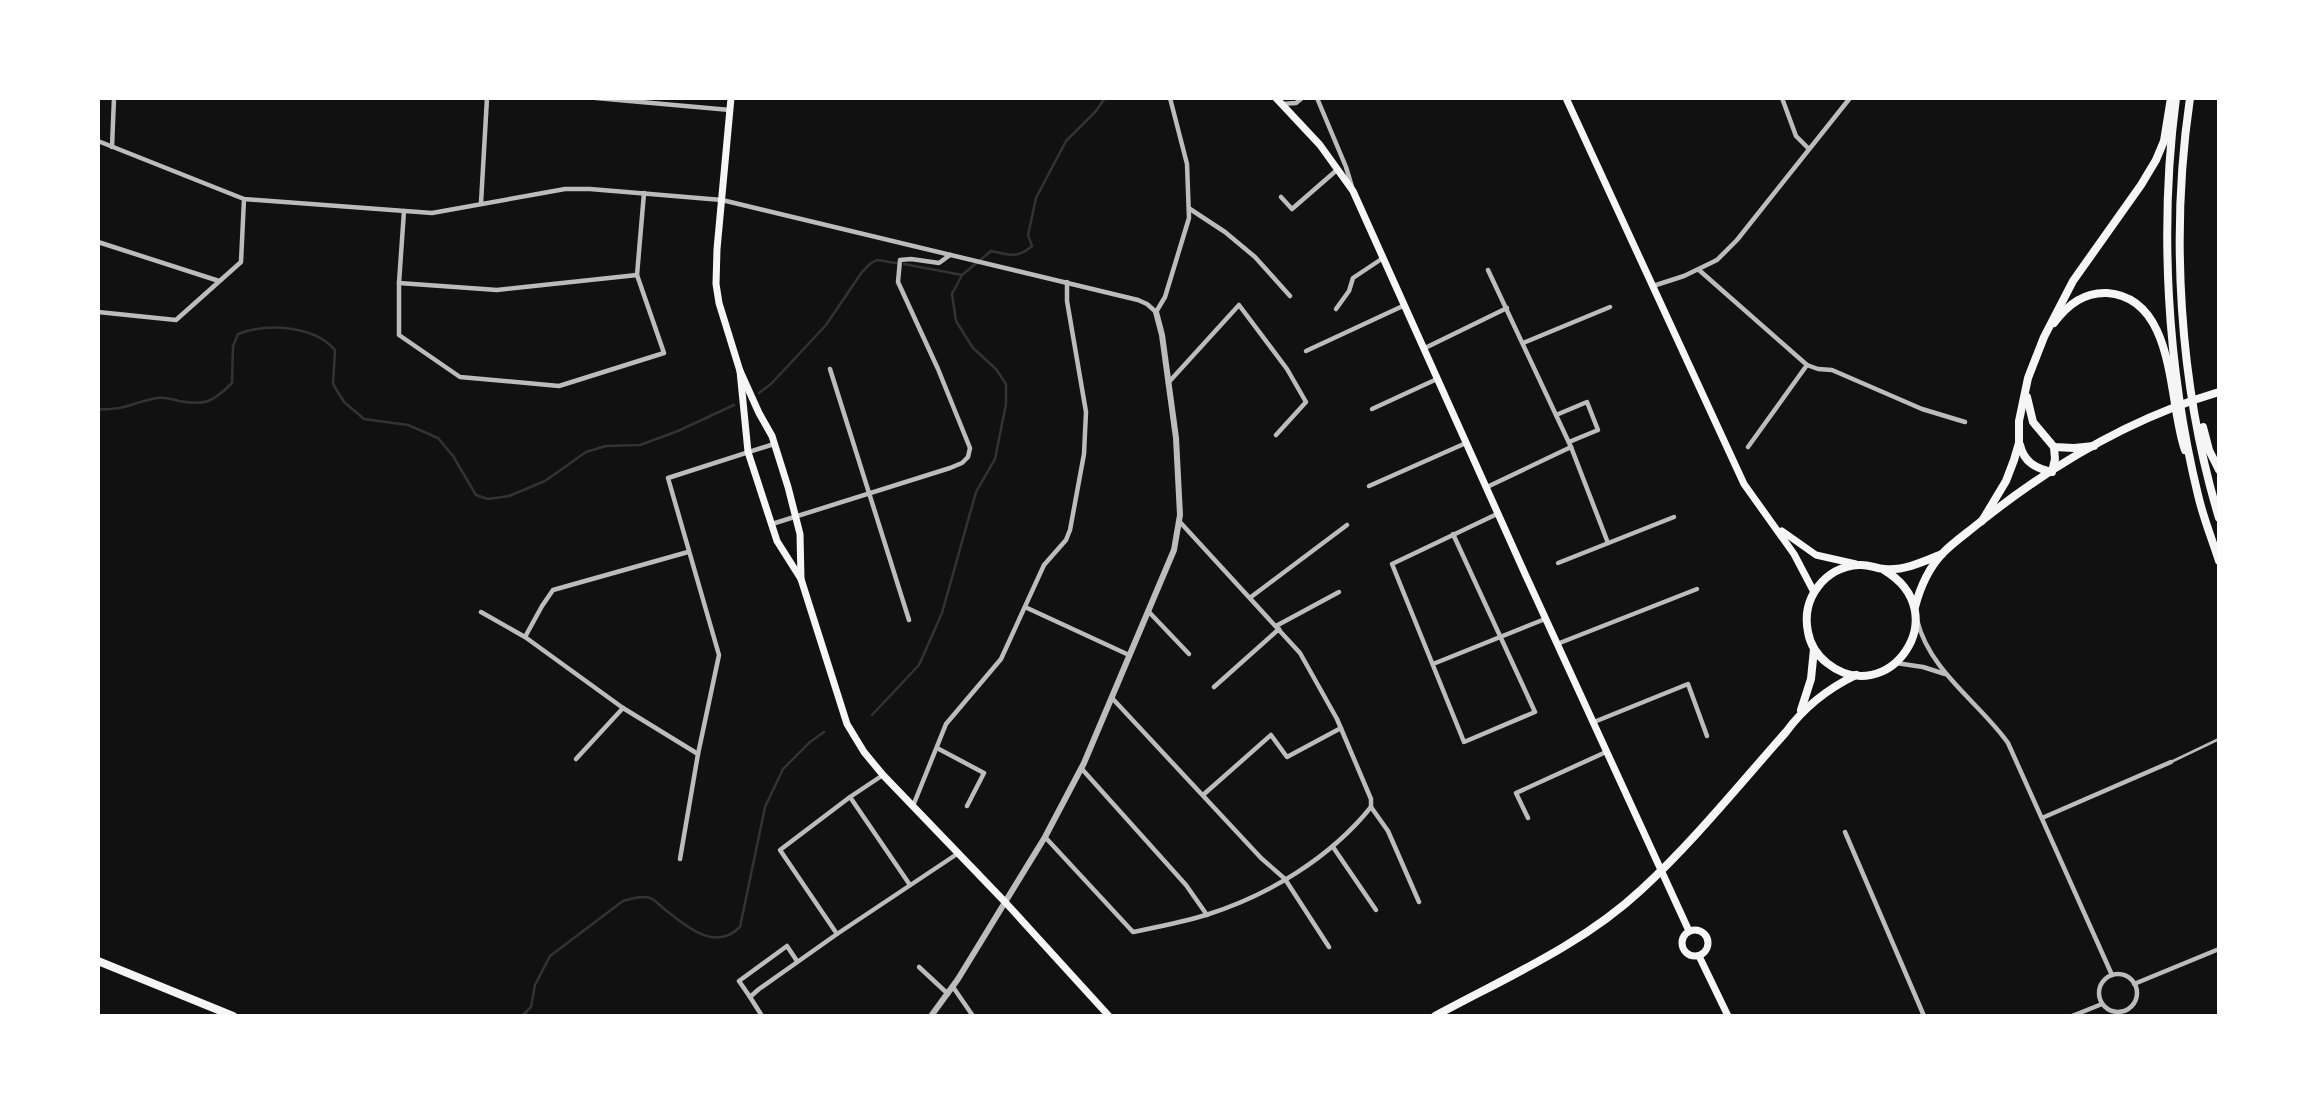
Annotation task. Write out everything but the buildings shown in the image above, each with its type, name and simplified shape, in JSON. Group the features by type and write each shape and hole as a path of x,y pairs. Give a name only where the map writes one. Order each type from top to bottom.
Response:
{"main road":[{"path":"731,98 716,284 719,303 740,371 775,444 797,517 801,579"},
{"path":"1566,98 1744,484 1797,558 1814,592"},
{"path":"2052,472 2028,462 2019,443 2019,421 2034,360 2073,281 2156,160 2165,135 2171,98"},
{"path":"2176,98 2169,197 2168,275 2172,333 2191,463 2219,561"},
{"path":"2190,98 2182,198 2181,302 2187,362 2204,463 2219,518"},
{"path":"1278,101 1320,145 1353,191 1545,620 1689,931"},
{"path":"2044,337 2066,309 2084,297 2109,293 2135,303 2150,318 2161,340 2169,368 2180,437 2191,463"},
{"path":"2181,302 2189,335 2205,437 2219,470"},
{"path":"740,371 748,452 771,524 783,552 801,579 847,724 864,752 883,775 1109,1016"},
{"path":"2026,390 2033,422 2054,447 2052,472"},
{"path":"1915,607 1922,585 1942,554 1982,521 2094,446 2154,414 2219,392"},
{"path":"1982,521 2006,481 2019,443"},
{"path":"2054,447 2094,446"},
{"path":"1774,526 1812,553 1884,570 1917,564 1942,554"},
{"path":"1860,565 1842,568 1826,578 1814,592 1806,620 1814,649 1832,667 1856,675 1884,670 1896,663 1911,644 1917,619 1915,607 1904,585 1884,570"},
{"path":"1800,714 1811,679 1814,649"},
{"path":"1436,1016 1563,947 1640,891 1689,841 1800,714 1827,690 1856,675"},
{"path":"1698,930 1707,937 1707,949 1699,956 1689,955 1682,947 1683,937 1689,931 1698,930"},
{"path":"1699,956 1728,1016"},
{"path":"98,961 233,1016"}],"street":[{"path":"112,147 114,98"},
{"path":"481,203 487,98"},
{"path":"596,98 730,110"},
{"path":"1156,312 1165,297 1190,208 1187,164 1170,98"},
{"path":"1278,101 1296,103 1303,98"},
{"path":"1317,98 1346,167 1353,191"},
{"path":"1782,98 1796,136 1809,149"},
{"path":"1652,286 1699,270 1717,260 1737,240 1850,98"},
{"path":"98,141 244,199 439,212 565,189 722,200 1138,300 1156,312 1176,438 1179,521 1174,550 1081,768 1006,904 932,1016"},
{"path":"1281,197 1292,209 1338,169"},
{"path":"404,211 399,335 460,377 559,386 664,353 637,275 644,193"},
{"path":"98,312 176,320 241,262 244,199"},
{"path":"1190,208 1255,257 1290,296"},
{"path":"98,242 220,281"},
{"path":"771,524 950,468 968,457 970,448 898,282 900,260 939,263 951,254"},
{"path":"1336,309 1349,291 1353,278 1383,258"},
{"path":"1488,270 1570,445 1608,543"},
{"path":"1699,270 1807,365 1832,370 1922,409 1965,422"},
{"path":"399,283 497,290 637,275"},
{"path":"913,807 946,724 1001,659 1044,565 1066,540 1084,454 1086,412 1067,300 1067,282"},
{"path":"1168,383 1239,304 1281,360 1306,402 1276,435"},
{"path":"1306,351 1405,304"},
{"path":"1523,343 1610,307"},
{"path":"1425,348 1507,308"},
{"path":"1748,447 1807,365"},
{"path":"830,369 909,620"},
{"path":"1372,409 1438,379"},
{"path":"1487,487 1598,430 1587,402 1556,415"},
{"path":"1369,486 1467,443"},
{"path":"680,859 698,754 719,656 668,478 775,444"},
{"path":"1453,534 1535,712 1464,742 1392,564 1453,534 1499,513"},
{"path":"1558,563 1674,517"},
{"path":"1179,521 1300,653 1341,728 1371,799 1371,807 1388,831 1419,902"},
{"path":"1251,597 1347,524"},
{"path":"525,637 553,590 688,552"},
{"path":"1558,644 1697,589"},
{"path":"1214,687 1278,627 1339,592"},
{"path":"1025,607 1129,655"},
{"path":"1148,611 1189,654"},
{"path":"481,612 525,637 623,708 698,754"},
{"path":"1917,619 1926,645 1945,674 1993,722 2008,743 2112,975"},
{"path":"1433,664 1545,620"},
{"path":"1896,663 1945,674"},
{"path":"1593,723 1688,684 1707,736"},
{"path":"1111,697 1261,858 1285,879 1329,947"},
{"path":"576,759 623,708"},
{"path":"1203,795 1271,735 1287,757 1341,728"},
{"path":"937,748 984,773 967,806"},
{"path":"1528,818 1516,793 1606,752"},
{"path":"2042,818 2171,762"},
{"path":"1081,768 1186,885 1207,915"},
{"path":"837,934 780,850 883,775"},
{"path":"850,797 911,885"},
{"path":"1045,837 1133,932 1207,915 1265,890 1308,866 1332,847 1371,807"},
{"path":"1845,832 1924,1016"},
{"path":"1332,847 1376,910"},
{"path":"750,997 797,961 957,854"},
{"path":"762,1016 739,981 787,946 797,961"},
{"path":"2134,984 2219,949"},
{"path":"919,967 948,994"},
{"path":"2112,975 2124,975 2134,984 2136,996 2126,1013 2110,1010 2102,1004 2098,992 2100,986 2112,975"},
{"path":"953,987 973,1016"},
{"path":"2072,1016 2102,1004"}],"lane":[{"path":"2171,762 2219,739"}],"waterway":[{"path":"872,715 919,665 942,613 976,492 995,459 1006,404 1006,384 996,369 973,348 956,321 952,294 962,275 991,251 1017,254 1032,246 1028,235 1036,198 1066,141 1105,98"},
{"path":"759,393 771,384 826,325 871,263 877,260 896,263"},
{"path":"904,264 962,275"},
{"path":"98,409 122,407 160,398 196,403 208,401 232,383 233,346 238,334 262,328 289,328 315,335 335,350 333,384 344,402 364,419 408,425 438,438 453,456 476,495 488,499 509,496 545,481 586,452 606,446 640,445 734,405"},
{"path":"522,1016 531,1007 535,985 550,956 623,901 650,898 690,928 710,937 730,934 740,927 765,807 783,769 824,732"}]}
